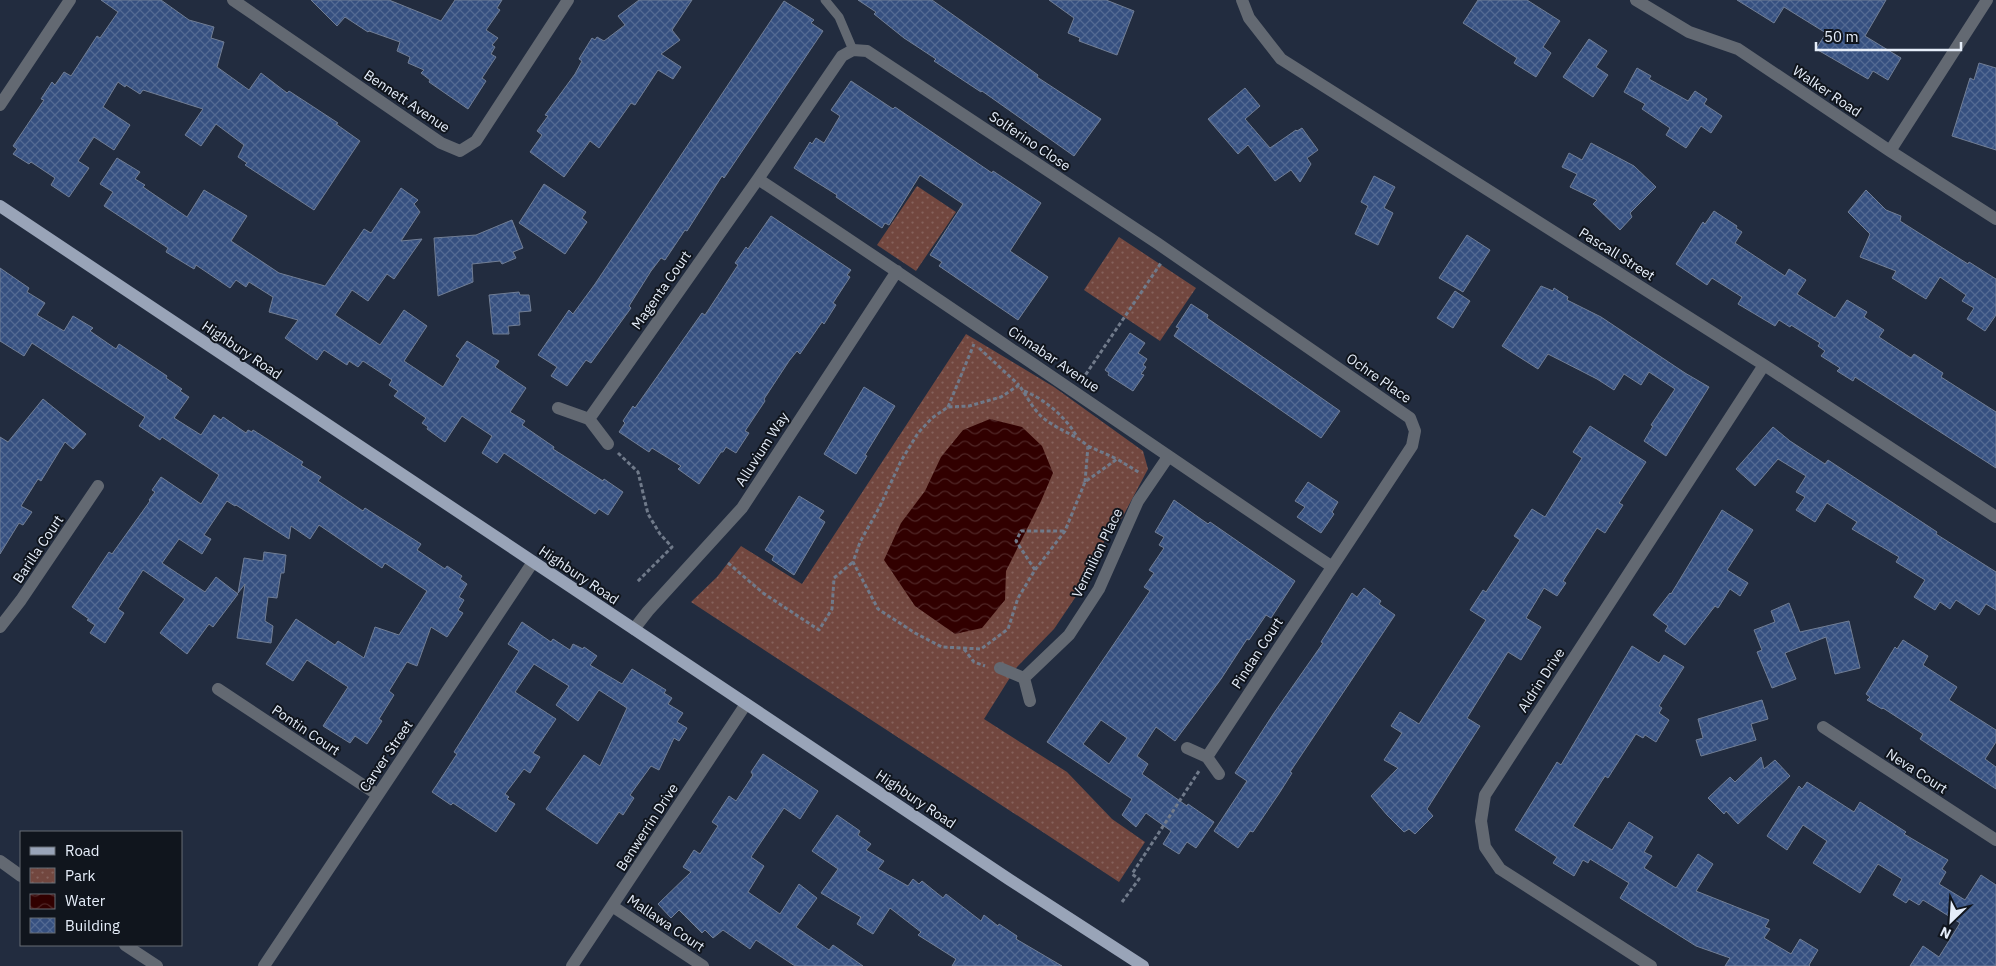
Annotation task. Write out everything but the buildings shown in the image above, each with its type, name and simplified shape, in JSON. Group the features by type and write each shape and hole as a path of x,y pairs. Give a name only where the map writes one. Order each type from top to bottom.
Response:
{"main road":[{"name":"Highbury Road","path":"0,206 1010,880 1143,966"}],"street":[{"path":"0,105 70,0"},
{"name":"Bennett Avenue","path":"234,0 441,143 460,151 476,141 568,0"},
{"name":"Pascall Street","path":"1242,0 1248,18 1281,59 1764,365 1996,517"},
{"name":"Walker Road","path":"1636,0 1689,32 1738,49 1890,151 1996,219"},
{"path":"1890,151 1987,0"},
{"path":"758,179 842,56 853,50"},
{"name":"Solferino Close","path":"853,50 867,51 1188,265"},
{"name":"Cinnabar Avenue","path":"758,179 897,271 1331,566"},
{"name":"Magenta Court","path":"589,419 758,179"},
{"name":"Ochre Place","path":"1188,265 1410,418 1415,431 1412,446 1331,566"},
{"name":"Alluvium Way","path":"634,629 648,611 742,508 897,271"},
{"name":"Aldrin Drive","path":"1651,966 1500,869 1485,847 1481,821 1485,795 1764,365"},
{"path":"558,408 589,419 608,444"},
{"name":"Vermilion Place","path":"1024,678 1069,635 1100,589 1138,501 1168,457"},
{"name":"Barilla Court","path":"0,627 21,600 98,486"},
{"name":"Carver Street","path":"264,966 533,562"},
{"name":"Pindan Court","path":"1207,757 1331,566"},
{"path":"1000,668 1024,678 1030,701"},
{"name":"Pontin Court","path":"218,689 378,795"},
{"name":"Benwerrin Drive","path":"572,966 746,704"},
{"name":"Neva Court","path":"1823,727 1996,840"},
{"path":"1187,748 1207,757 1219,774"},
{"path":"0,862 20,875"},
{"name":"Mallawa Court","path":"612,906 703,966"},
{"path":"127,946 157,966"}],"lane":[{"path":"825,0 840,17 853,50"}],"path":[{"path":"1074,391 1160,264"},
{"path":"948,407 974,344"},
{"path":"728,563 763,593 819,630 832,609 834,578 853,562 860,542 880,508 901,460 918,433 932,418 948,407 969,406 1001,397 1019,385 1041,416 1067,433 1076,436"},
{"path":"1024,391 1033,394 1052,408 1076,436 1088,446 1117,459 1152,481"},
{"path":"608,444 638,472 648,514 660,534 672,547 637,582"},
{"path":"853,562 878,609 921,637 942,647 982,649 1008,629 1018,598 1035,570 1065,531 1085,482 1088,446"},
{"path":"1085,482 1117,459"},
{"path":"1035,570 1016,541 1020,531 1065,531"},
{"path":"964,648 974,662 990,668 1000,668"},
{"path":"1122,902 1139,879 1132,874 1207,757"}],"green space":[{"path":"917,186 956,212 916,271 877,245"},
{"path":"1119,237 1196,288 1160,341 1084,290"},
{"path":"966,334 1054,387 1143,451 1148,469 1122,518 1112,524 1087,580 1054,629 1016,668 984,719 1067,772 1112,819 1145,842 1119,882 691,602 717,577 741,546 802,584"}],"water":[{"path":"990,419 1022,427 1042,446 1053,473 1006,571 1005,600 982,628 955,634 915,606 884,560 901,523 925,491 941,457 963,430"}]}
